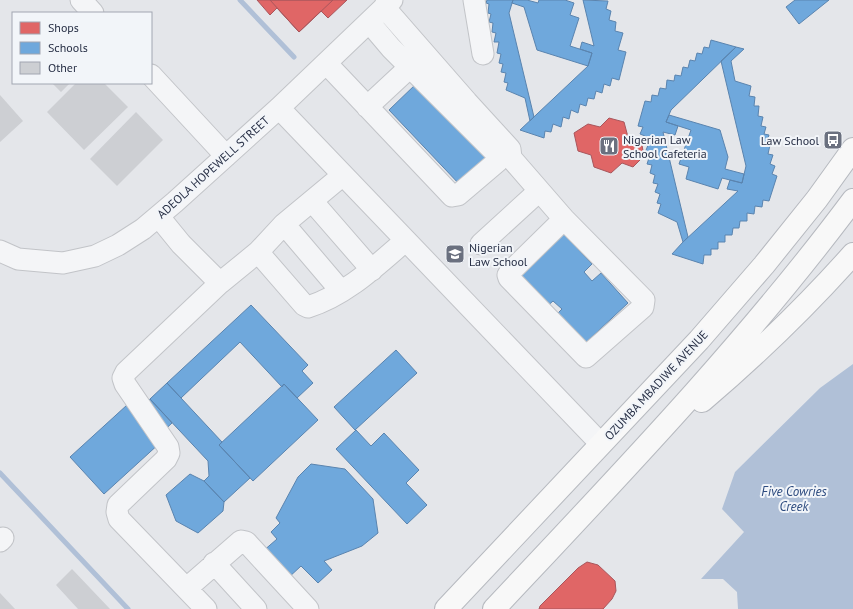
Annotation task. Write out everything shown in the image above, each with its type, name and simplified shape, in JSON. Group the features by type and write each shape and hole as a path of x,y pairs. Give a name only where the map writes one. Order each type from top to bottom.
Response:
{"highway":[{"name":"OZUMBA MBADIWE AVENUE","path":"446,609 699,340 764,265 818,199 853,149"},
{"path":"494,609 640,454 767,310 818,248 853,200"},
{"path":"640,454 746,363 819,292 853,254"}],"street":[{"path":"81,0 92,12"},
{"path":"474,0 483,54"},
{"path":"388,4 467,102 510,149 510,158 564,219 644,300 643,307 586,357 509,278 508,275 564,219"},
{"name":"ADEOLA HOPEWELL STREET","path":"0,252 18,259 63,263 95,256 118,245 159,216 279,108 388,4"},
{"path":"326,63 452,196 458,195 498,161 499,156 391,48 369,22"},
{"path":"368,107 410,66"},
{"path":"152,77 226,156"},
{"path":"279,108 601,444"},
{"path":"206,609 119,518 117,512 118,505 166,459 170,453 168,447 125,384 123,378 126,372 220,283 258,252 284,224 343,175"},
{"path":"480,244 540,191"},
{"path":"312,201 372,270"},
{"path":"159,216 182,244 220,283"},
{"path":"284,224 341,291"},
{"path":"258,252 304,305 308,307 341,291 372,270 405,241"},
{"path":"187,588 241,541 246,542 308,609"},
{"path":"214,563 256,609"}],"water":[{"name":"Five Cowries Creek","path":"853,364 853,609 738,609 737,592 723,579 701,579 744,532 722,509 735,472 820,388"}],"building: Shops":[{"path":"257,0 347,0 328,18 321,11 299,32 277,8 270,15"},
{"path":"270,0 333,0 299,32"},
{"name":"Nigerian Law School Cafeteria","path":"609,118 624,122 628,137 641,140 644,156 633,167 622,163 611,173 594,167 591,155 578,151 574,133 588,124 600,127"},
{"path":"587,562 598,565 615,581 616,591 612,599 603,609 539,609 540,606 578,568"}],"building: Schools":[{"path":"487,0 513,0 509,13 534,117 530,121 525,98 506,90 508,83 504,82 506,73 501,72 503,64 499,63 501,54 497,53 499,42 494,42 496,33 492,32 493,23 489,22 491,14 488,13 489,4 486,3"},
{"path":"513,0 527,0 538,3 539,0 565,0 574,3 570,15 579,18 570,46 592,53 588,66 537,50 524,7 512,3"},
{"path":"583,0 608,1 606,9 611,11 609,20 616,22 615,31 623,33 618,50 626,52 619,80 612,78 610,86 604,84 602,93 596,91 594,99 588,98 586,106 580,104 578,113 571,110 569,119 563,117 561,127 553,124 551,132 545,131 544,138 520,130 588,66 592,53 580,49 582,42 594,46"},
{"path":"795,0 829,0 799,24 786,7"},
{"path":"711,40 736,47 671,110 666,122 678,126 675,135 663,132 688,237 683,242 677,222 658,213 661,204 657,203 660,194 655,192 658,184 653,183 655,175 650,173 652,165 647,164 650,155 645,153 648,145 642,144 645,136 640,134 643,127 638,126 645,101 651,102 652,95 658,96 660,88 666,89 667,80 674,81 675,75 681,76 683,67 688,68 690,60 695,61 697,53 702,54 704,47 709,48"},
{"path":"736,47 744,49 731,61 735,81 751,86 749,96 755,97 754,106 759,106 758,116 763,117 761,126 766,127 764,134 769,135 766,144 770,145 768,154 773,155 770,164 775,166 772,174 777,176 769,201 763,200 762,207 755,206 754,214 747,213 747,221 740,221 739,228 733,228 732,235 725,235 725,242 718,242 718,249 711,249 711,255 704,255 703,264 672,254 738,191 727,189 730,180 742,183 746,166 721,61"},
{"path":"417,83 489,160 461,186 389,110"},
{"path":"669,115 720,130 728,157 725,169 744,174 742,183 722,178 718,189 686,179 689,167 679,164 691,130 666,122"},
{"path":"563,233 592,264 584,272 592,281 601,273 628,303 580,348 553,318 562,309 553,301 544,309 515,278"},
{"path":"251,305 308,365 302,371 313,383 297,398 284,384 282,387 240,342 181,398 167,383"},
{"path":"396,350 417,373 355,430 334,407"},
{"path":"167,383 222,442 219,445 250,478 224,502 204,481 209,476 208,461 150,399"},
{"path":"284,384 318,420 253,481 219,445"},
{"path":"150,399 172,423 157,437 135,413"},
{"path":"127,405 161,442 104,494 70,457"},
{"path":"356,430 371,446 384,433 419,470 406,483 427,505 407,524 336,449"},
{"path":"311,464 345,469 373,499 378,533 362,546 324,561 332,570 318,583 301,566 287,579 262,552 277,539 271,532 280,523 276,518 298,477"},
{"path":"190,474 204,481 224,502 223,511 198,533 176,521 166,495"}],"building: Other":[{"path":"53,84 69,84 61,92"},
{"path":"75,84 105,84 128,107 84,150 47,112"},
{"path":"0,95 23,121 0,142"},
{"path":"136,112 163,140 117,186 90,159"},
{"path":"72,569 110,609 78,609 56,585"},
{"path":"0,593 15,609 0,609"}],"waterway":[{"path":"240,0 294,57"},
{"path":"0,473 128,609"}],"place":[{"name":"Law School","path":"833,140"},
{"name":"Nigerian Law School Cafeteria","path":"609,146"},
{"name":"Nigerian Law School","path":"455,254"}]}
